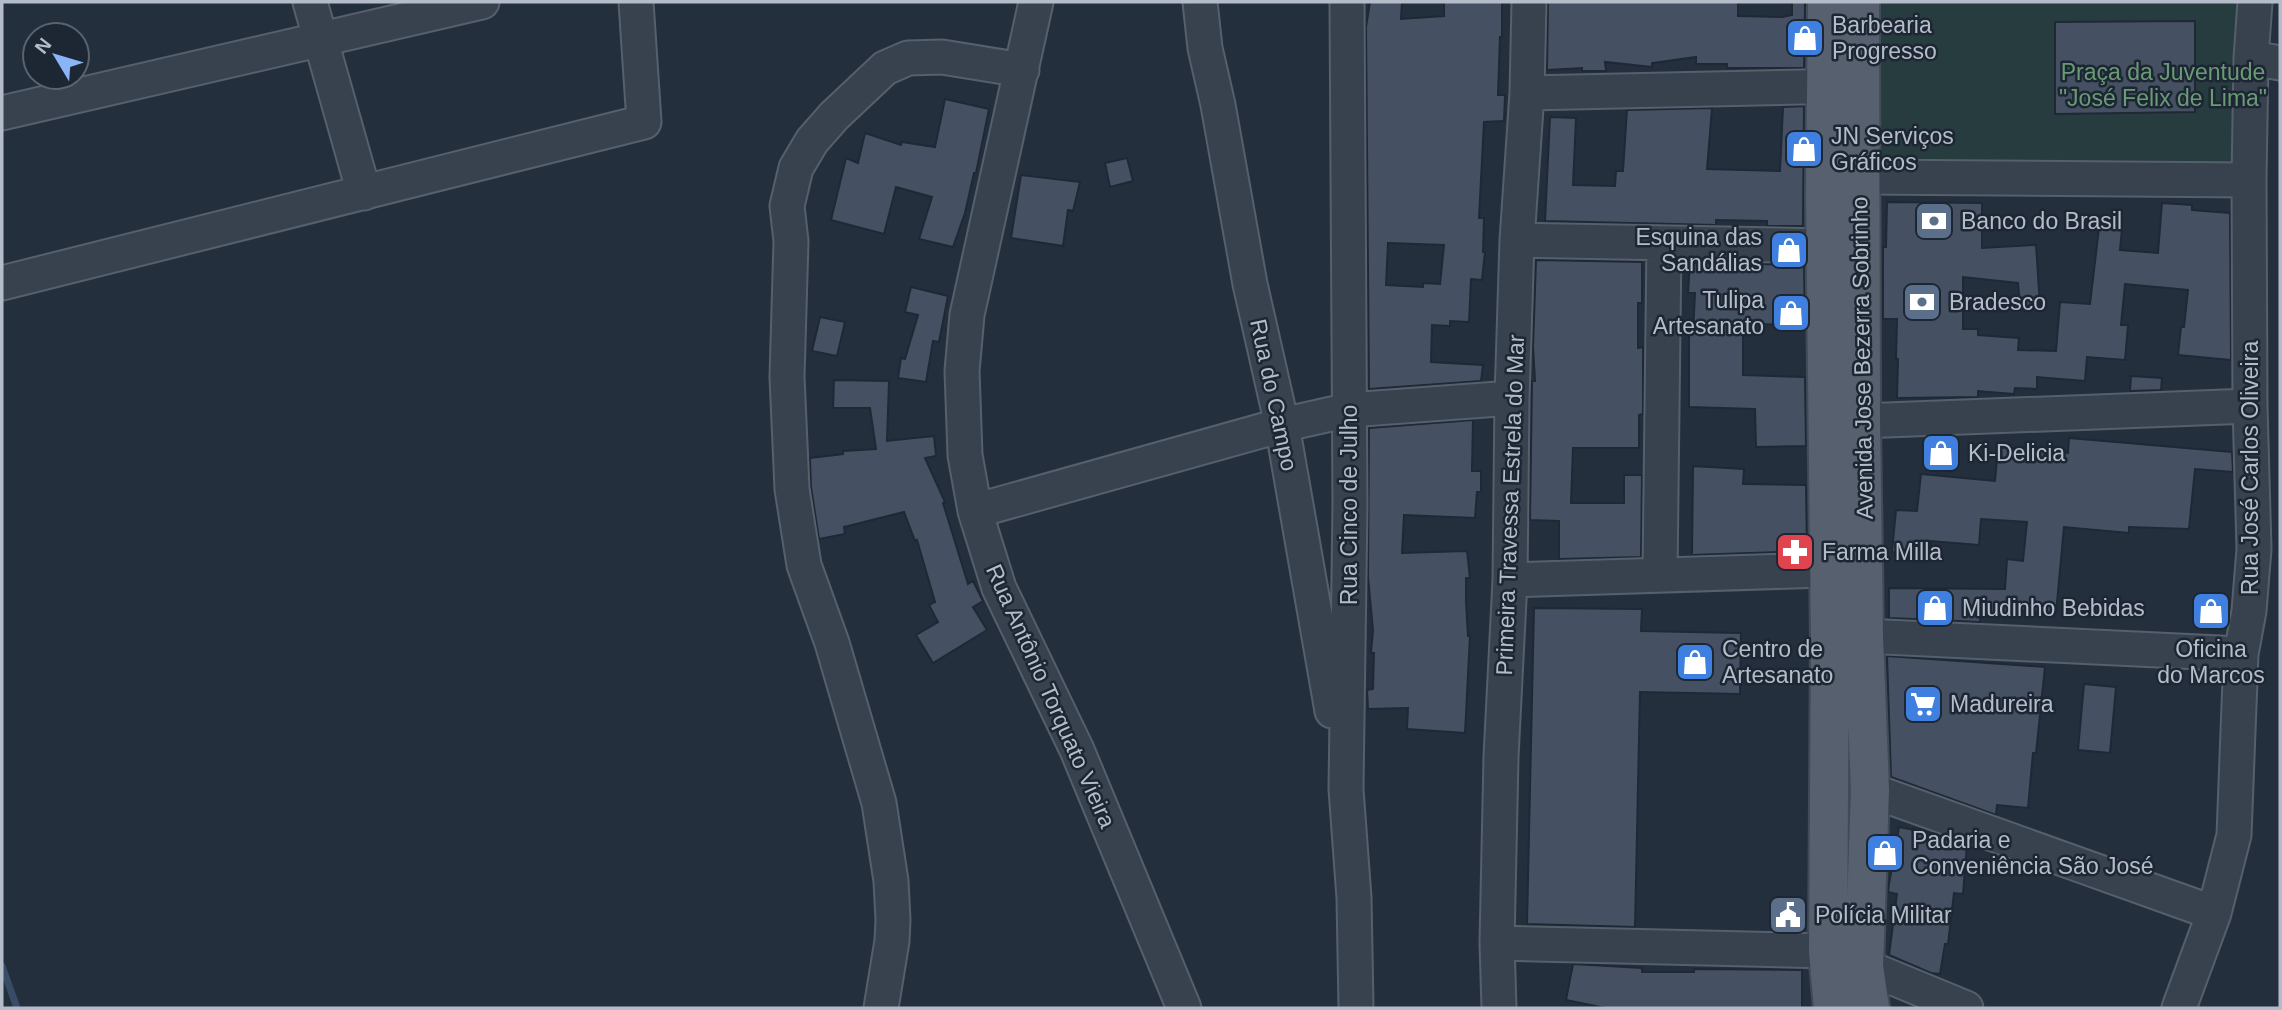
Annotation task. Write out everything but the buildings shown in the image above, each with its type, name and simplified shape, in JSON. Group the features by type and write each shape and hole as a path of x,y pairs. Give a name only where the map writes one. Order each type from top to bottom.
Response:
{"main road":[{"name":"Avenida Jose Bezerra Sobrinho","path":"1827,2 1861,177 1861,421 1847,570 1828,951 1833,1008"},
{"name":"Avenida Jose Bezerra Sobrinho","path":"1860,2 1843,87 1826,246 1847,570 1864,636 1870,790 1864,966 1870,1008"},
{"path":"1828,951 1864,966"}],"street":[{"path":"310,2 365,192"},
{"path":"2,113 482,2"},
{"path":"2,284 644,122 636,2"},
{"name":"Rua Antônio Torquato Vieira","path":"1037,2 967,315 962,371 965,455 975,511 999,587 1077,750 1184,1008"},
{"name":"Rua do Campo","path":"1200,2 1205,48 1250,284 1282,425 1346,789"},
{"name":"Rua Cinco de Julho","path":"1347,2 1350,505 1346,789 1354,898 1356,1008"},
{"name":"Primeira Travessa Estrela do Mar","path":"1499,1008 1497,943 1501,757 1510,580 1517,240 1527,93 1529,2"},
{"name":"Rua José Carlos Oliveira","path":"2179,1008 2214,913 2234,835 2241,654 2249,611 2254,549 2249,180 2266,61 2255,2"},
{"path":"881,1008 892,941 892,920 891,881 879,803 832,643 804,565 792,489 787,377 791,241 787,206 796,169 812,141 834,116 885,68 908,58 942,57 1022,70"},
{"path":"1527,93 1843,87"},
{"path":"1861,177 2249,180"},
{"path":"1517,240 1826,246"},
{"path":"1660,574 1664,244"},
{"path":"975,511 1282,425 1349,410 1512,398"},
{"path":"1861,421 2250,406"},
{"path":"1510,580 1847,570"},
{"path":"1864,636 2241,654"},
{"path":"1870,790 2214,913"},
{"path":"1497,943 1828,951"},
{"path":"1864,966 1966,1008"}],"green space":[{"name":"Praça da Juventude \"José Felix de Lima\"","path":"1872,2 2252,2 2244,171 1869,165"}],"waterway":[{"path":"2,966 17,1008"}],"place":[{"name":"Barbearia Progresso","path":"1805,38"},
{"name":"JN Serviços Gráficos","path":"1804,149"},
{"name":"Banco do Brasil","path":"1934,221"},
{"name":"Esquina das Sandálias","path":"1789,250"},
{"name":"Bradesco","path":"1922,302"},
{"name":"Tulipa Artesanato","path":"1791,313"},
{"name":"Ki-Delicia","path":"1941,453"},
{"name":"Farma Milla","path":"1795,552"},
{"name":"Miudinho Bebidas","path":"1935,608"},
{"name":"Oficina do Marcos","path":"2211,611"},
{"name":"Centro de Artesanato","path":"1695,662"},
{"name":"Madureira","path":"1923,704"},
{"name":"Padaria e Conveniência São José","path":"1885,853"},
{"name":"Polícia Militar","path":"1788,915"}]}
